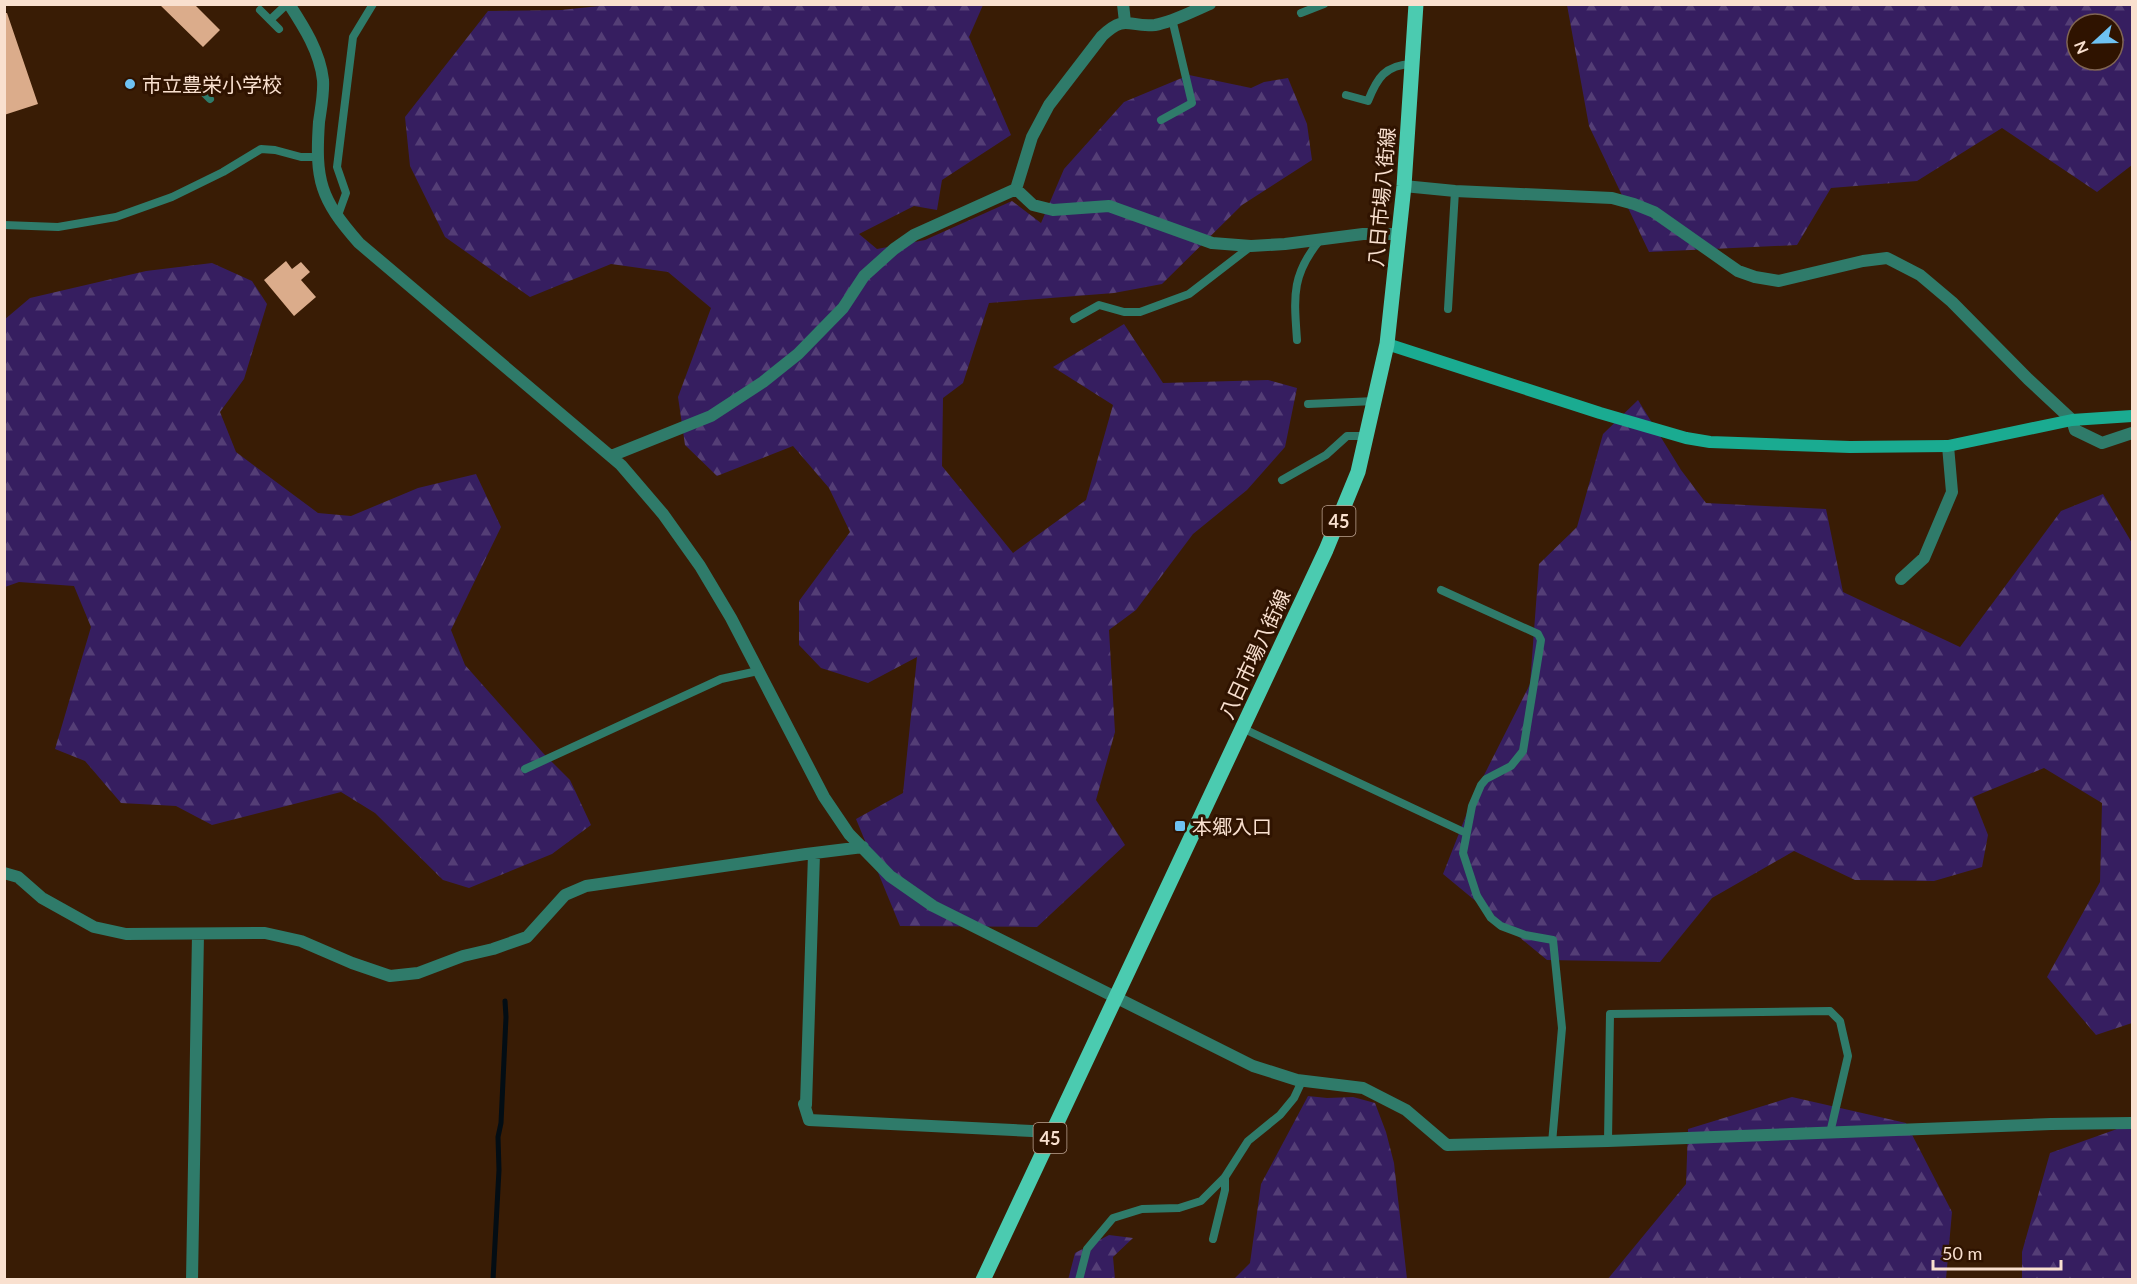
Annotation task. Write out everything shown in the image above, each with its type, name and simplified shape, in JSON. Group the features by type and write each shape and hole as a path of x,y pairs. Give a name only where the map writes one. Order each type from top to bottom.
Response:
{"main road":[{"name":"八日市場八街線","path":"983,1280 1345,508 1358,472 1387,344 1400,234 1416,4"}],"street":[{"path":"288,4 306,30 318,59 323,80 317,157 322,190 337,218 359,243 611,456 663,514 700,566 731,618 824,796 849,834 890,876 933,906 1253,1066 1302,1081 1363,1088 1407,1110 1447,1145 1608,1142 2051,1124 2133,1124"},
{"path":"1123,4 1125,21"},
{"path":"611,456 711,416 763,382 805,347 843,308 864,276 894,249 925,230 1016,189 1032,137 1049,105 1102,36 1112,27 1125,21 1156,25 1210,4"},
{"path":"1404,186 1455,191 1612,198 1654,212 1738,272 1779,281 1863,261 1887,258 1920,275 1952,302 2072,420 2075,430 2102,443 2133,433"},
{"path":"1016,189 1034,205 1053,210 1109,206 1212,243 1251,246 1363,234 1400,234"},
{"path":"1387,344 1600,413 1686,438 1710,442 1850,447 1948,446 2072,420 2133,416"},
{"path":"1901,579 1924,558 1952,492 1948,446"},
{"path":"4,873 18,877 42,898 94,927 126,934 265,933 301,941 352,963 390,975 418,973 463,956 493,949 527,937 565,895 585,886 863,848"},
{"path":"814,854 806,1105 804,1104 808,1120 1053,1132"},
{"path":"192,1280 198,934"}],"lane":[{"path":"270,20 288,4"},
{"path":"337,218 346,193 337,167 353,37 373,4"},
{"path":"1301,13 1324,4"},
{"path":"260,10 279,29"},
{"path":"1161,120 1192,103 1172,19"},
{"path":"1346,95 1368,101 1376,81 1389,69 1412,64"},
{"path":"191,80 210,99"},
{"path":"4,225 58,227 116,217 172,197 224,172 261,149 301,157 317,157"},
{"path":"1449,309 1455,191"},
{"path":"1297,340 1294,298 1299,274 1307,256 1321,239"},
{"path":"1074,319 1099,305 1124,312 1140,312 1189,294 1251,246"},
{"path":"1308,404 1375,401"},
{"path":"1282,480 1326,455 1347,436 1367,436"},
{"path":"1441,590 1538,634 1541,640 1523,751 1511,766 1486,779 1481,785 1472,806 1466,833 1464,859 1477,896 1491,918 1501,926 1525,935 1553,940 1562,1028 1552,1143"},
{"path":"525,769 721,680 758,671"},
{"path":"1242,728 1466,833"},
{"path":"1608,1142 1610,1014 1830,1011 1840,1021 1848,1056 1830,1133"},
{"path":"1079,1280 1087,1249 1113,1218 1142,1209 1179,1208 1201,1201 1225,1177 1248,1141 1287,1106 1302,1081"},
{"path":"1213,1239 1225,1190 1225,1177"}],"green space":[{"path":"619,4 983,5 969,37 1011,135 942,180 937,210 914,206 859,234 877,249 925,240 1012,201 1041,223 1064,169 1124,102 1189,75 1251,88 1264,82 1288,78 1307,124 1312,160 1242,205 1162,284 1114,293 989,303 963,383 943,398 942,466 1013,553 1086,500 1113,405 1053,367 1124,324 1163,383 1268,380 1297,388 1285,447 1247,490 1193,534 1136,610 1109,630 1115,732 1096,800 1125,845 1037,927 900,926 856,819 903,793 917,657 868,683 821,668 799,645 799,601 850,532 829,488 793,446 717,476 685,445 678,397 711,308 668,272 611,264 530,297 445,237 410,166 405,117 488,11 561,10"},
{"path":"1567,5 2132,5 2132,165 2097,192 2002,128 1917,181 1831,188 1797,245 1649,252 1589,126"},
{"path":"212,263 252,281 267,304 244,379 220,412 236,452 318,513 351,516 418,488 476,474 501,527 451,630 465,665 570,780 591,825 552,854 469,888 443,880 375,813 341,792 212,825 176,806 121,803 85,761 55,749 91,627 74,586 19,582 5,587 4,320 30,298 146,271"},
{"path":"1638,400 1681,470 1706,503 1826,509 1843,592 1960,647 2061,511 2103,494 2132,543 2132,1023 2096,1035 2047,977 2100,882 2102,803 2044,768 1973,797 1988,835 1982,867 1934,881 1855,880 1794,851 1712,898 1660,962 1547,960 1443,874 1474,795 1530,684 1539,564 1577,527 1603,434"},
{"path":"1308,1096 1353,1097 1375,1103 1394,1163 1407,1279 1234,1279 1250,1263 1261,1184"},
{"path":"1792,1097 1906,1123 1952,1212 1946,1279 1607,1280 1686,1184 1688,1129"},
{"path":"2131,1124 2132,1279 2022,1280 2022,1252 2050,1153"},
{"path":"1109,1235 1133,1238 1113,1257 1115,1279 1068,1280 1075,1253"}],"building":[{"path":"159,4 194,4 220,30 203,47"},
{"path":"4,13 7,13 38,104 4,115"},
{"path":"286,261 292,269 301,262 310,272 301,280 316,297 294,316 264,280"}],"waterway":[{"path":"493,1280 505,1001"}],"place":[{"name":"市立豊栄小学校","path":"130,84"},
{"name":"本郷入口","path":"1180,826"}]}
